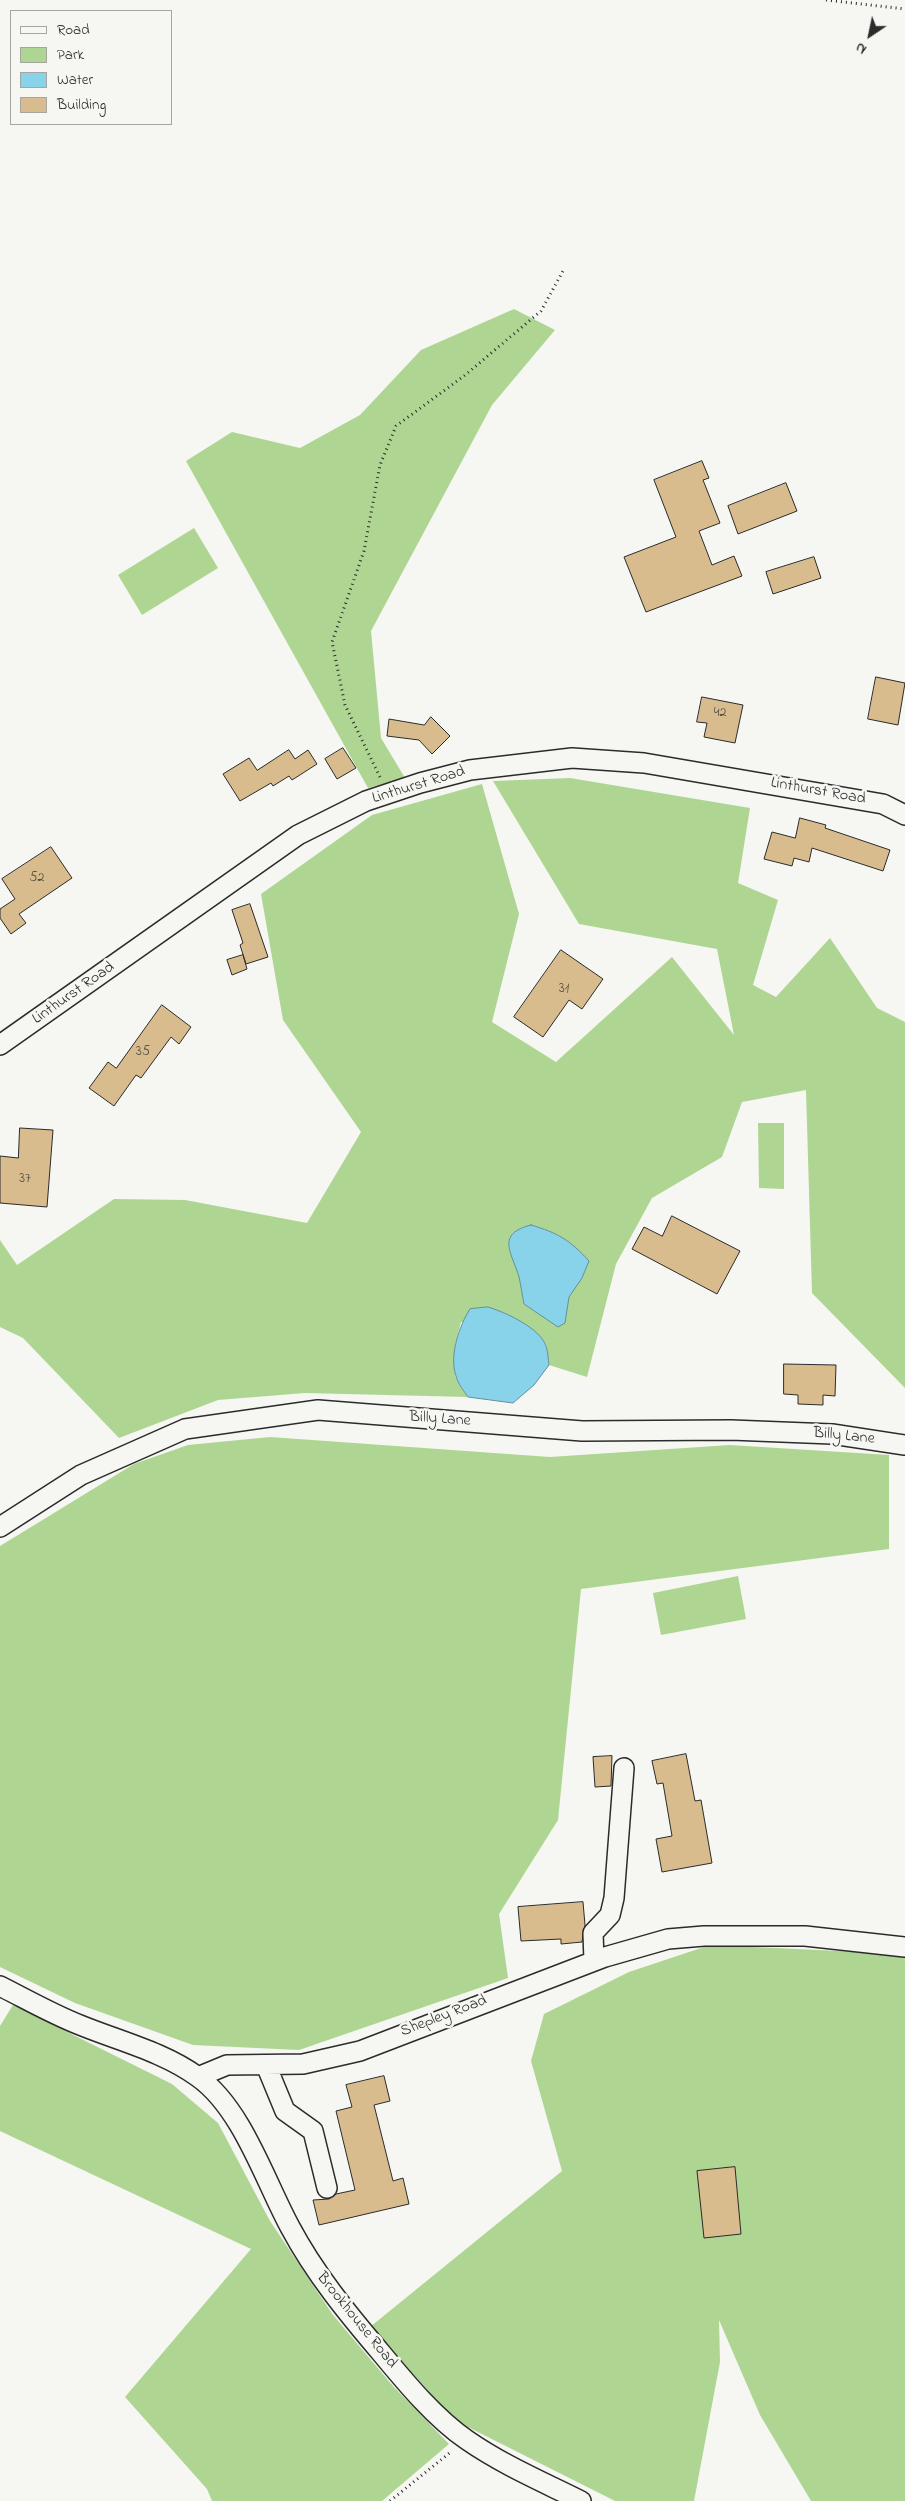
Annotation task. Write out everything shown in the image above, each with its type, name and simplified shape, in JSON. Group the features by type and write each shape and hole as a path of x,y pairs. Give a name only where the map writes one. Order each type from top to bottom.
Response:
{"street":[{"name":"Linthurst Road","path":"0,1045 298,835 366,801 470,770 572,758 644,763 884,804 905,815"},
{"name":"Billy Lane","path":"0,1528 81,1475 185,1429 318,1410 582,1431 731,1430 832,1434 905,1444"},
{"path":"594,1961 593,1933 610,1915 614,1898 624,1768"},
{"name":"Shepley Road","path":"198,2077 227,2066 304,2064 360,2051 594,1961 668,1940 704,1936 804,1936 905,1947"},
{"path":"0,1986 76,2024 163,2058 198,2077"},
{"path":"266,2064 285,2111 313,2130 327,2188"},
{"name":"Brookhouse Road","path":"198,2077 222,2100 254,2151 289,2226 309,2261 344,2309 413,2391 466,2440 520,2471 581,2501"}],"path":[{"path":"826,0 905,9"},
{"path":"388,794 345,705 332,642 364,551 380,466 396,426 464,376 540,312 563,271"},
{"path":"390,2501 466,2440"}],"green space":[{"path":"514,309 555,330 492,405 371,631 381,738 405,778 368,788 186,461 232,432 300,448 360,415 421,350"},
{"path":"194,528 218,568 142,615 118,575"},
{"path":"570,778 750,808 738,883 778,900 753,985 776,997 830,938 877,1008 905,1022 905,1388 812,1293 806,1090 742,1102 722,1157 652,1198 616,1264 587,1377 549,1365 546,1344 461,1322 455,1345 455,1376 468,1397 305,1393 218,1400 119,1438 23,1338 0,1327 0,1240 17,1265 114,1199 185,1200 307,1223 361,1132 283,1020 261,894 372,815 482,784 519,914 492,1022 556,1062 672,957 734,1035 717,949 579,924 493,781"},
{"path":"758,1123 784,1123 784,1189 759,1188"},
{"path":"270,1437 550,1457 730,1445 889,1455 889,1549 581,1589 558,1820 499,1914 508,1978 299,2050 193,2045 75,2003 0,1967 0,1546 134,1464 188,1445"},
{"path":"738,1576 746,1619 661,1635 653,1593"},
{"path":"710,1945 884,1953 905,1956 905,2501 811,2501 760,2415 719,2320 720,2362 694,2501 615,2501 456,2421 370,2327 562,2171 531,2061 544,2014 629,1972"},
{"path":"13,2005 172,2084 218,2123 270,2221 333,2315 393,2386 449,2444 382,2501 212,2501 207,2489 125,2397 251,2249 0,2131 0,2026"}],"water":[{"path":"531,1225 563,1238 589,1261 582,1278 569,1297 565,1323 558,1327 524,1304 519,1277 510,1252 510,1239 513,1234"},
{"path":"488,1307 512,1317 529,1327 537,1333 547,1348 549,1365 534,1385 513,1403 468,1397 456,1376 454,1350 462,1324 470,1309"}],"building":[{"path":"702,461 709,478 703,480 720,523 699,531 712,565 734,556 742,576 646,612 624,557 676,537 654,480"},
{"path":"786,483 797,511 738,534 728,506"},
{"path":"814,557 821,578 773,594 766,572"},
{"path":"876,677 905,683 898,725 868,719"},
{"path":"702,697 743,705 735,743 704,737 707,723 697,722"},
{"path":"431,717 450,736 432,754 419,740 387,736 389,719 424,725"},
{"path":"343,748 356,768 337,779 325,759"},
{"path":"289,750 295,759 308,750 317,764 292,780 289,776 273,786 271,783 240,801 223,774 249,758 257,770"},
{"path":"800,818 826,825 825,828 890,850 883,871 812,848 809,862 794,858 792,866 764,859 772,832 795,838"},
{"path":"51,847 72,878 19,914 26,923 11,934 0,918 0,909 15,899 2,879"},
{"path":"250,904 268,957 246,964 240,945 243,943 232,910"},
{"path":"561,950 603,979 582,1009 569,1000 543,1037 514,1017"},
{"path":"243,955 247,969 232,975 227,960"},
{"path":"162,1005 191,1027 179,1044 171,1037 141,1078 136,1075 114,1106 89,1088 108,1062 116,1068"},
{"path":"20,1128 53,1130 47,1207 0,1203 0,1156 18,1158"},
{"path":"672,1216 740,1251 717,1294 632,1249 644,1227 662,1236"},
{"path":"784,1364 836,1365 835,1396 823,1395 823,1405 798,1404 798,1395 784,1394"},
{"path":"686,1754 695,1801 701,1800 712,1863 662,1872 656,1839 672,1836 663,1783 657,1784 652,1761"},
{"path":"612,1756 611,1786 595,1787 593,1757"},
{"path":"583,1902 585,1925 582,1942 561,1944 561,1939 521,1941 518,1907"},
{"path":"384,2076 390,2101 374,2105 393,2181 403,2178 409,2204 319,2225 313,2200 329,2199 336,2194 355,2190 336,2111 352,2107 346,2085"},
{"path":"735,2167 741,2234 704,2238 697,2171"}]}
